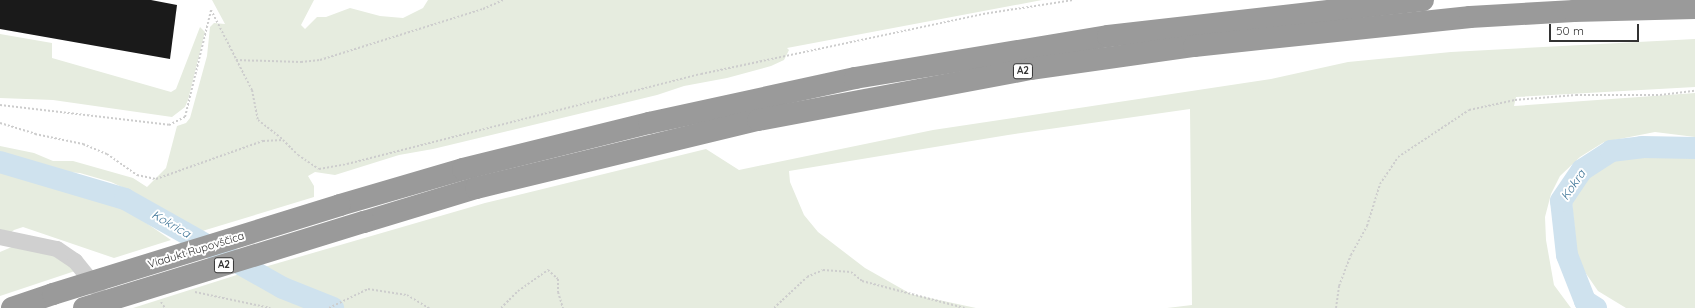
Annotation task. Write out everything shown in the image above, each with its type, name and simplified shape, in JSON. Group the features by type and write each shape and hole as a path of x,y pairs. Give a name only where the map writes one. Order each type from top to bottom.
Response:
{"highway":[{"name":"Viadukt Rupovščica","path":"12,308 340,205 463,169 572,142 855,78 1116,34 1423,0"},
{"name":"Viadukt Rupovščica","path":"84,308 476,188 758,120 1030,69 1194,46 1470,17 1574,11 1695,8"}],"street":[{"path":"3,241 57,249 75,261 113,308"}],"path":[{"path":"236,60 301,62 320,60 483,9 503,0"},
{"path":"0,105 169,124 184,117 211,10 252,90 258,120 298,155 319,169 347,164 701,74 983,14 1073,0"},
{"path":"1336,308 1339,286 1351,255 1367,226 1380,184 1394,162 1398,157 1469,110 1515,100 1576,95 1660,95 1695,92"},
{"path":"0,123 36,134 83,144 107,154 137,174 156,180 263,141 282,140"},
{"path":"502,308 518,291 548,270 558,279 558,292 563,308"},
{"path":"774,308 807,277 823,270 851,272 862,281 964,308"},
{"path":"329,308 368,289 407,295 429,308"},
{"path":"190,292 205,293 270,308"}],"shaded area":[{"path":"212,0 314,0 301,25 305,29 317,17 326,17 350,8 380,16 403,18 423,8 428,0 1042,0 787,48 789,50 784,60 771,66 727,78 684,86 657,95 433,149 399,155 335,175 315,172 308,176 314,186 314,197 199,232 135,193 111,182 80,173 55,171 0,155 0,146 34,153 53,161 73,161 133,178 147,187 166,168 177,126 186,123 190,118 207,56 210,27 214,23 225,24"},
{"path":"200,27 205,32 188,100 185,107 172,117 53,100 0,98 0,34 52,43 52,58 171,92 176,89"},
{"path":"1695,39 1695,87 1516,97 1514,106 1695,93 1695,137 1655,132 1604,142 1580,157 1560,176 1551,194 1545,217 1546,240 1554,285 1571,308 1167,308 1192,305 1190,109 1008,135 789,171 790,182 804,215 818,232 865,268 911,294 976,308 340,308 317,299 261,268 485,203 706,149 739,170 933,130 1271,79 1348,62 1451,52"},
{"path":"1678,151 1695,152 1695,308 1626,308 1598,291 1578,262 1572,204 1577,187 1597,169 1610,162"},
{"path":"0,170 123,207 171,240 114,258 23,227 14,230 0,241"},
{"path":"14,246 39,248 78,270 0,296 0,252"},
{"path":"243,273 316,308 133,308"}],"building":[{"path":"0,0 151,0 177,5 170,59 0,29"}],"waterway":[{"name":"Kokra","path":"1596,308 1585,301 1567,255 1561,201 1582,170 1611,151 1642,147 1695,148"},
{"name":"Kokrica","path":"0,162 125,199 283,288 333,308"}]}
